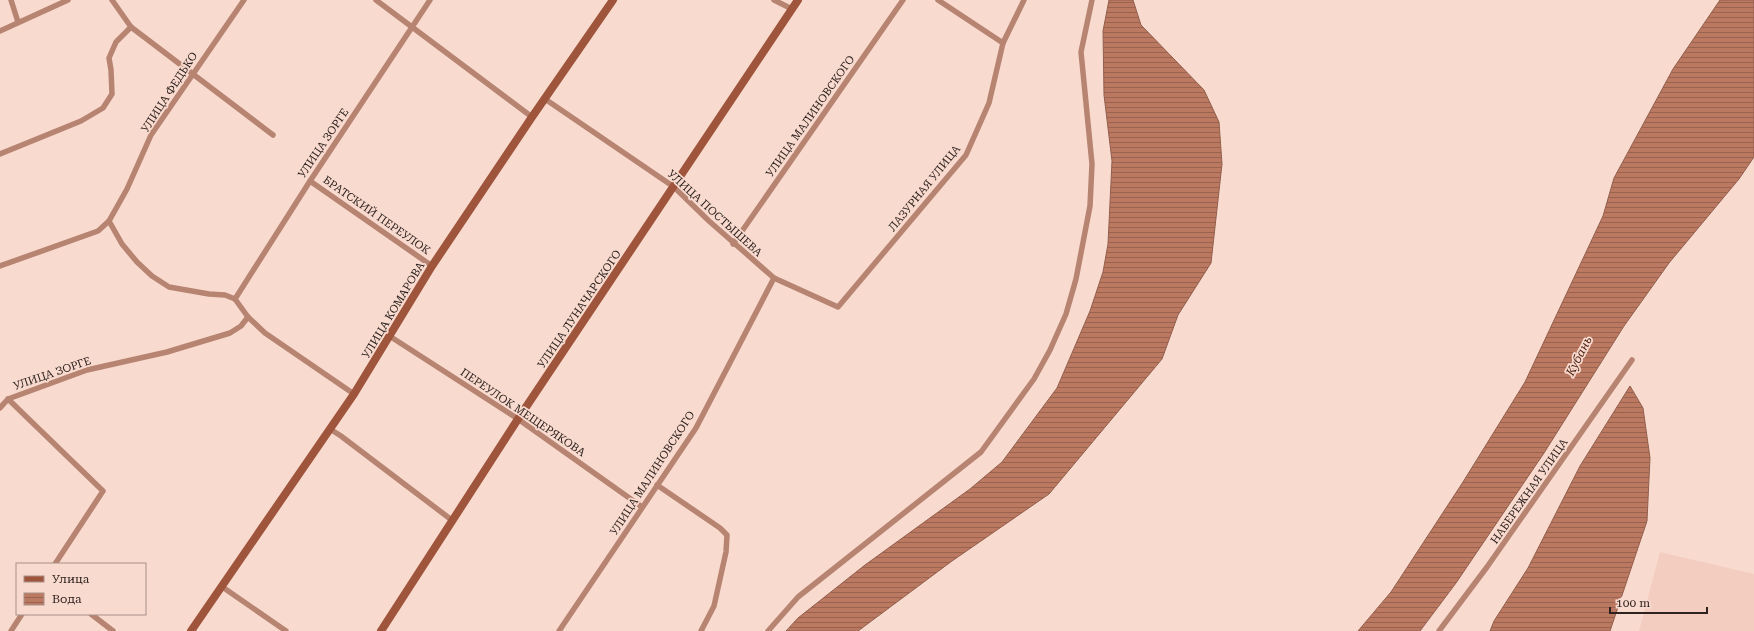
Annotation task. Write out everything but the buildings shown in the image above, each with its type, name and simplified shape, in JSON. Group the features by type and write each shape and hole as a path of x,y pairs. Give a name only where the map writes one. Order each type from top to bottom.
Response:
{"street":[{"path":"11,0 18,22"},
{"path":"0,31 68,0"},
{"path":"112,0 131,28 193,72 273,135"},
{"name":"УЛИЦА ФЕДЬКО","path":"0,266 98,231 109,221 127,189 151,135 244,0"},
{"path":"376,0 532,117"},
{"name":"УЛИЦА ЗОРГЕ","path":"235,299 310,181 430,0"},
{"name":"УЛИЦА КОМАРОВА","path":"191,631 354,394 391,337 432,266 613,0"},
{"path":"774,0 792,9"},
{"name":"УЛИЦА ЛУНАЧАРСКОГО","path":"381,631 518,419 798,0"},
{"name":"УЛИЦА МАЛИНОВСКОГО","path":"733,244 903,0"},
{"path":"938,0 1003,43"},
{"name":"ЛАЗУРНАЯ УЛИЦА","path":"838,306 966,155 989,103 1003,43 1024,0"},
{"path":"768,631 798,596 981,452 1034,379 1050,350 1066,314 1076,279 1090,206 1092,164 1081,52 1092,0"},
{"path":"0,154 81,121 103,108 112,94 109,58 116,42 131,28"},
{"name":"УЛИЦА ПОСТЫШЕВА","path":"545,99 674,187 733,244 774,278 838,306"},
{"name":"БРАТСКИЙ ПЕРЕУЛОК","path":"310,181 432,266"},
{"path":"109,221 122,244 137,262 152,276 169,287 209,294 225,294 235,299 248,317 265,333 354,394"},
{"name":"УЛИЦА МАЛИНОВСКОГО","path":"559,631 696,428 774,278"},
{"name":"УЛИЦА ЗОРГЕ","path":"0,408 8,399 87,370 167,352 230,333 241,326 248,317"},
{"name":"ПЕРЕУЛОК МЕЩЕРЯКОВА","path":"391,337 518,419 642,507"},
{"name":"НАБЕРЕЖНАЯ УЛИЦА","path":"1439,631 1487,568 1632,360"},
{"path":"8,399 103,492 56,563"},
{"path":"330,429 347,440 453,521"},
{"path":"657,485 720,528 727,535 726,552 714,606 701,631"},
{"path":"221,586 286,631"},
{"path":"11,631 21,615"},
{"path":"92,615 113,631"}],"shaded area":[{"path":"1660,552 1754,574 1754,631 1639,631"}],"water":[{"path":"1109,0 1133,0 1141,25 1204,90 1219,122 1222,164 1211,263 1178,315 1162,359 1049,494 952,561 858,631 786,631 798,618 865,565 970,489 1002,462 1057,388 1090,311 1103,272 1108,244 1112,161 1104,95 1103,31"},
{"name":"Кубань","path":"1720,0 1754,0 1754,157 1739,179 1669,263 1624,326 1544,453 1456,583 1420,631 1358,631 1391,592 1463,482 1525,382 1603,216 1614,178 1673,69"},
{"path":"1630,386 1643,408 1650,458 1647,521 1610,631 1490,631 1494,621 1528,568 1580,466"}]}
